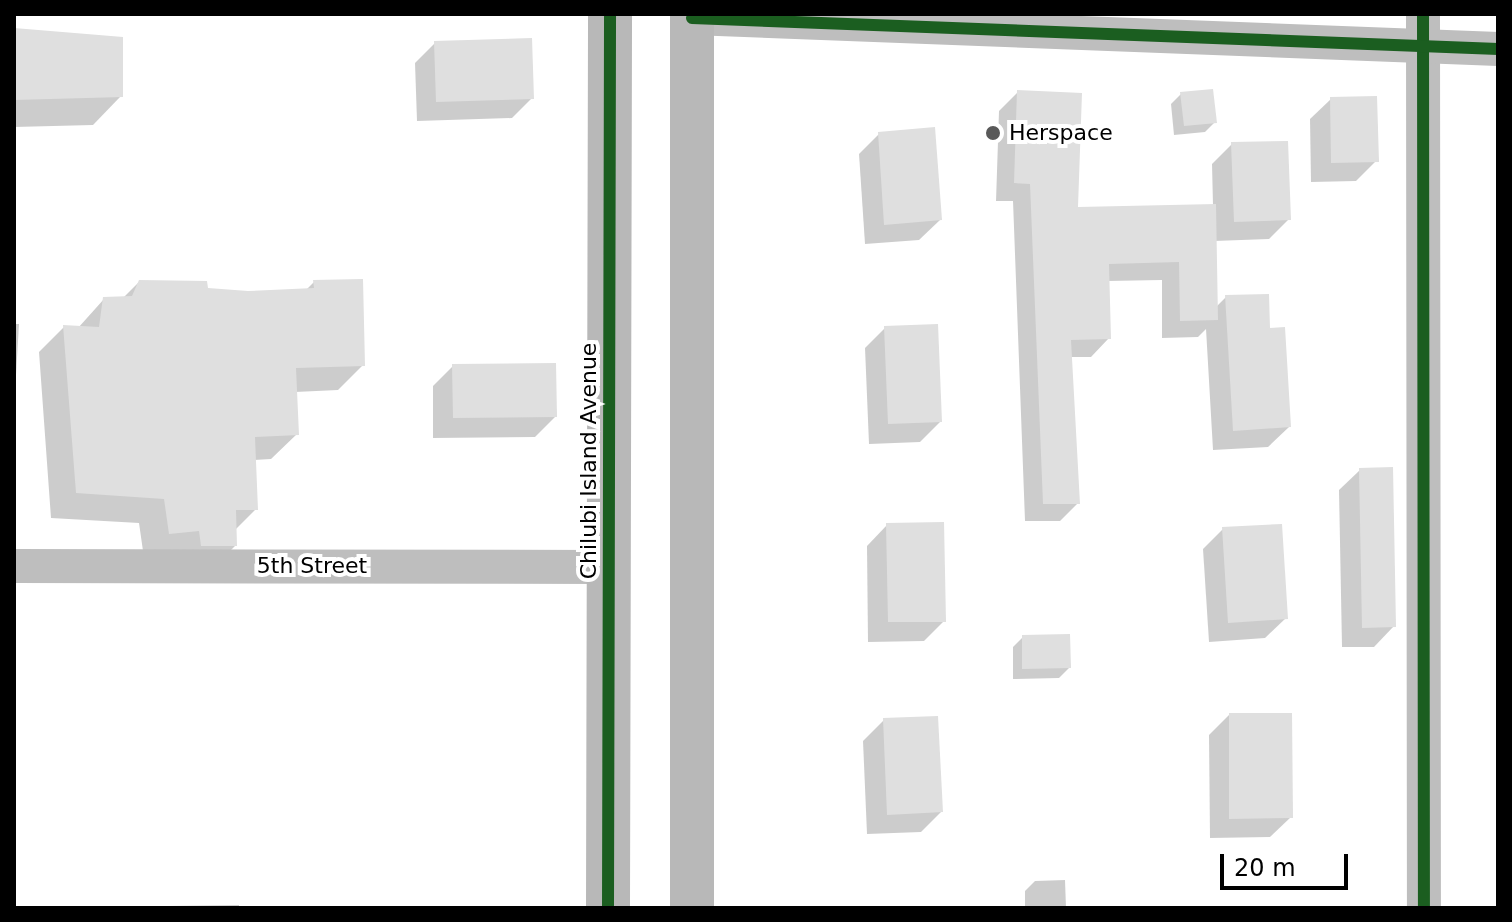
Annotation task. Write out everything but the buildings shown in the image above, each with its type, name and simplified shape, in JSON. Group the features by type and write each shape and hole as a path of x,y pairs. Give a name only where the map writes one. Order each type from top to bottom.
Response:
{"street":[{"name":"Chilubi Island Avenue","path":"608,908 610,14"},
{"path":"1423,14 1424,908"},
{"path":"692,908 692,16 1422,50 1498,49"},
{"name":"5th Street","path":"14,566 609,567"}],"cycle path":[{"path":"608,908 610,14"},
{"path":"1423,14 1424,908"},
{"path":"692,18 1498,49"}],"place":[{"name":"Herspace","path":"993,133"}]}
